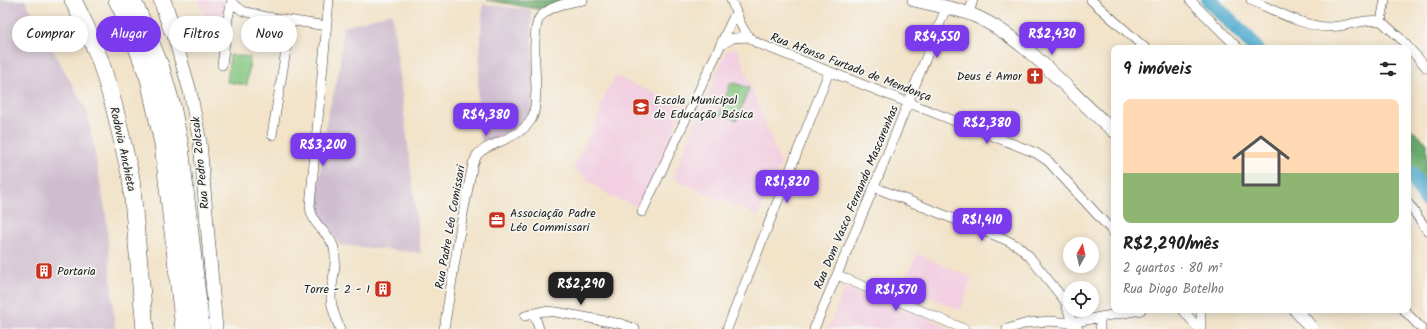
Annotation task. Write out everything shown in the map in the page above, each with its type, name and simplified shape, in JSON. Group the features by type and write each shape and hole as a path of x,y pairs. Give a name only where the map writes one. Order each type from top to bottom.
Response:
{"highway":[{"name":"Rodovia Anchieta","path":"73,0 100,60 114,106 131,178 146,329"},
{"path":"117,0 125,16 150,79 163,144 184,329"},
{"path":"132,0 161,68 172,106 180,146 200,329"},
{"path":"162,0 169,20"}],"main road":[{"name":"Rua Pedro Zolcsak","path":"170,0 171,16"},
{"path":"914,0 969,13 992,25 1022,47 1111,128"},
{"name":"Rua Pedro Zolcsak","path":"179,52 190,91 200,142 216,329"},
{"path":"1299,313 1312,329"}],"street":[{"path":"329,0 310,206 313,218 332,243 334,249 335,271 331,300 340,329"},
{"name":"Rua Padre Léo Comissari","path":"444,329 461,224 473,163 477,155 484,149 519,131 529,123 533,117 535,109 536,79 535,32 536,23 539,17 557,6 583,0"},
{"path":"731,0 742,30 748,37"},
{"path":"969,13 973,0"},
{"path":"1091,0 1142,45"},
{"path":"1190,0 1235,45"},
{"path":"1251,0 1293,18 1314,25 1329,27 1367,20 1381,21 1406,45"},
{"path":"1381,21 1385,0"},
{"path":"222,65 228,18 232,2 243,11 270,16"},
{"name":"Rua Dom Vasco Fernando Mascarenhas","path":"814,329 874,187 946,8"},
{"path":"642,212 736,12"},
{"path":"297,21 327,26"},
{"path":"721,45 733,38 748,37"},
{"name":"Rua Afonso Furtado de Mendonça","path":"748,37 763,46 1036,153 1048,160 1111,230"},
{"path":"1411,50 1427,68"},
{"path":"272,135 286,52"},
{"path":"727,329 829,72"},
{"path":"874,187 1018,246 1029,256 1065,300 1075,326"},
{"path":"1411,207 1427,230"},
{"path":"837,275 964,329"},
{"path":"539,329 529,315 543,311 622,324 635,329"},
{"path":"1007,329 1028,323 1048,322 1075,326 1100,317 1123,313"},
{"path":"1186,313 1200,329"},
{"path":"1200,329 1201,313"},
{"path":"1407,313 1422,329"},
{"path":"1100,317 1100,329"}],"shaded area":[{"path":"0,0 25,0 34,16 12,16 12,52 54,52 87,111 106,215 115,329 0,329"},
{"path":"198,0 226,0 224,16 205,16"},
{"path":"483,4 531,10 534,90 531,115 521,127 482,144 477,103"},
{"path":"392,13 421,253 340,245 317,215 317,197 327,118 339,72 343,27"},
{"path":"737,48 781,165 758,216 672,178 726,51"},
{"path":"615,76 683,106 670,140 620,118 669,141 640,207 612,197 573,169 602,109 599,108"},
{"path":"917,254 972,278 960,310 902,285"},
{"path":"850,289 902,310 932,320 950,329 828,329 842,294 845,290"}],"green space":[{"path":"487,0 570,0 537,9"},
{"path":"230,55 250,57 247,85 227,82"},
{"path":"731,82 749,88 737,120 719,114"},
{"path":"1411,129 1427,143 1427,195 1411,172"}],"waterway":[{"path":"1209,0 1253,45"},
{"path":"1411,175 1416,181 1427,201"}],"place":[{"name":"Deus é Amor","path":"1035,76"},
{"name":"Escola Municipal de Educação Básica","path":"641,107"},
{"name":"Associação Padre Léo Commissari","path":"497,220"},
{"name":"Portaria","path":"44,271"},
{"name":"Torre - 2 - 1","path":"383,289"}]}
